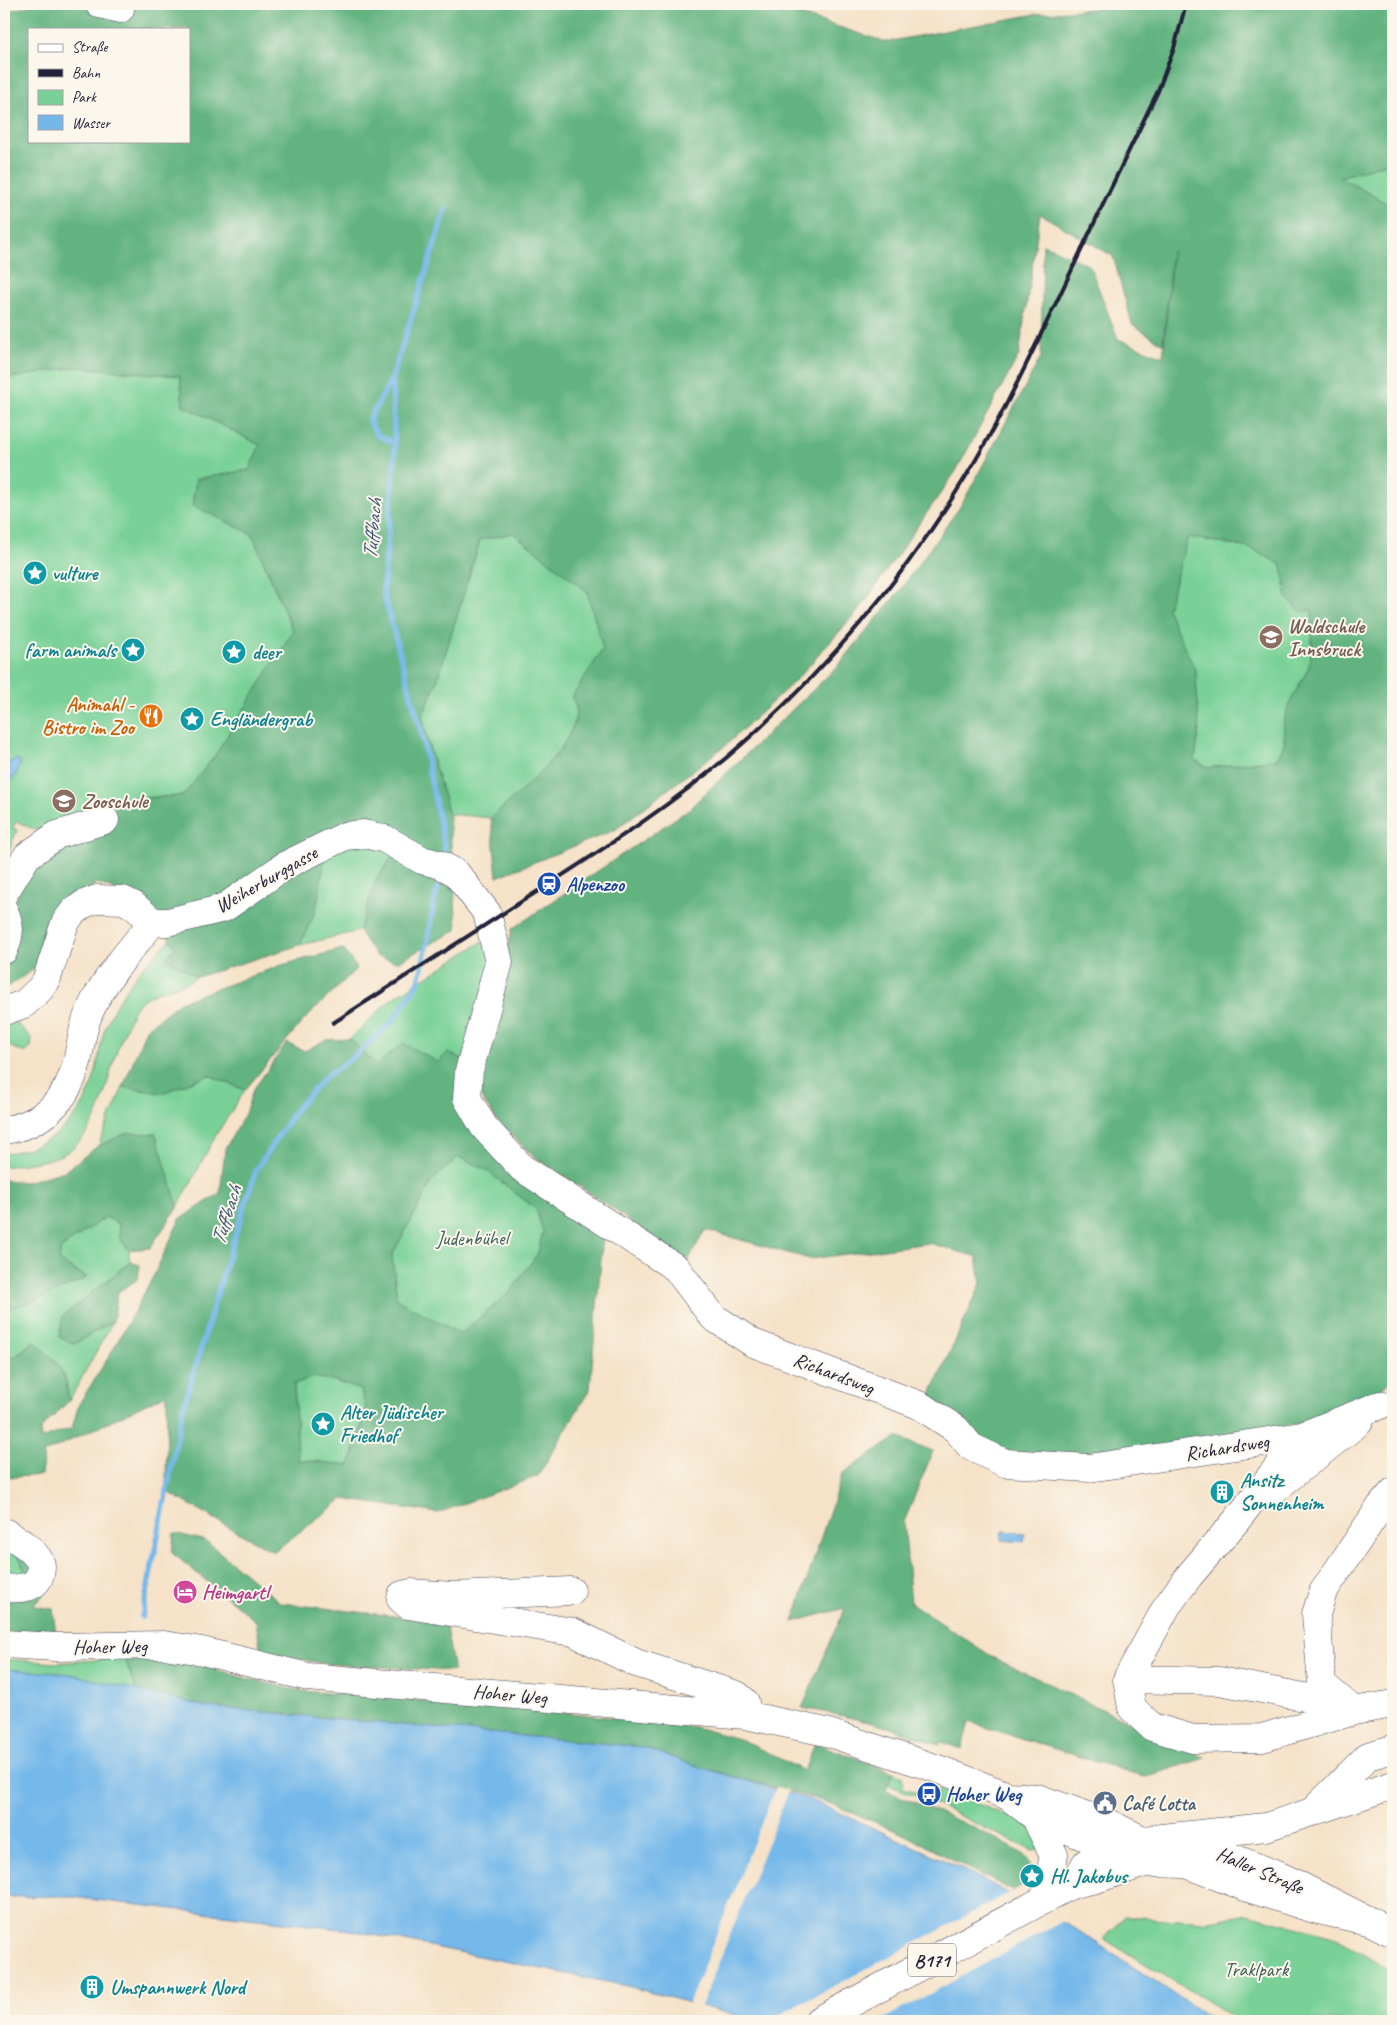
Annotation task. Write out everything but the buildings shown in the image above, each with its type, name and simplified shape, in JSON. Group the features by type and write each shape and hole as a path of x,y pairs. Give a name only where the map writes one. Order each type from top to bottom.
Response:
{"street":[{"path":"4,893 27,856 57,835 105,820"},
{"name":"Weiherburggasse","path":"153,922 168,922 224,908 286,865 344,836 364,834 385,839 422,860 441,864 456,873 487,913 499,962 469,1071"},
{"path":"4,1011 24,1004 46,981 65,923 73,912 84,904 97,899 123,900 133,905 153,922 124,957 89,1012 73,1074 59,1101 51,1111 41,1118 15,1129 4,1130"},
{"path":"4,911 10,926 4,950"},
{"name":"Richardsweg","path":"469,1071 467,1098 484,1127 522,1168 676,1268 713,1316 753,1343 919,1405 956,1429 971,1447 1005,1463 1089,1468 1302,1436 1386,1400"},
{"path":"1236,1521 1386,1400"},
{"name":"Richardsweg","path":"1127,1679 1167,1606 1302,1436"},
{"path":"1354,1711 1322,1684 1316,1614 1323,1592 1389,1504"},
{"path":"4,1532 25,1546 40,1561 41,1568 37,1581 31,1586 14,1589 4,1588"},
{"path":"571,1592 453,1596 410,1593 402,1595 401,1599 408,1604 573,1632 636,1663 737,1695 745,1702 745,1715"},
{"name":"Hoher Weg","path":"4,1644 55,1647 164,1645 308,1677 745,1715 826,1732 941,1770 1008,1796 1035,1817 1136,1851"},
{"path":"1354,1711 1320,1700 1219,1681 1127,1679 1132,1708 1152,1727 1193,1739 1262,1738 1354,1711 1393,1704"},
{"path":"1312,1812 1368,1756 1393,1748"},
{"path":"1183,1837 1266,1827 1393,1785"},
{"name":"Hoher Weg","path":"1008,1796 1037,1798 1108,1823 1136,1851"},
{"path":"1035,1817 1054,1855 1045,1899"},
{"path":"1186,1864 1229,1857 1266,1827"},
{"name":"Haller Straße","path":"1045,1899 1073,1884 1086,1863 1183,1837 1284,1878 1383,1928"},
{"name":"Haller Straße","path":"1136,1851 1186,1864 1245,1887 1383,1928"},
{"name":"B171","path":"818,2021 1045,1899"}],"green space":[{"path":"37,4 766,4 886,42 1036,14 1147,4 1393,4 1393,161 1340,177 1393,207 1393,1380 1351,1411 1184,1450 1013,1455 983,1444 930,1396 981,1284 977,1257 929,1243 810,1259 705,1230 687,1263 612,1208 532,1155 498,1122 479,1094 512,929 688,810 838,666 901,589 962,504 1041,357 1043,244 1090,266 1118,339 1163,357 1172,251 1163,344 1132,324 1113,256 1040,214 1019,355 956,471 859,610 795,681 726,745 615,830 497,877 491,818 529,784 566,741 573,726 576,712 576,706 572,697 603,649 587,591 513,533 480,540 437,681 422,717 449,814 457,930 397,962 376,956 359,931 376,880 399,847 327,845 316,910 300,945 197,977 166,958 175,947 145,902 97,883 62,911 46,961 4,989 4,916 11,911 33,860 77,823 113,799 183,796 214,757 293,631 252,534 192,505 196,479 249,470 260,445 183,405 180,376 77,367 4,379 4,12","holes":["1188,537 1250,548 1282,565 1287,598 1300,612 1312,610 1312,641 1309,666 1287,710 1284,722 1283,747 1276,759 1208,768 1195,760 1199,729 1196,672 1167,609"]},
{"path":"1393,161 1393,207 1340,177"},
{"path":"77,367 180,376 183,405 260,445 249,470 196,479 192,505 252,534 293,632 214,757 183,796 113,799 77,823 36,830 16,821 13,828 17,830 9,852 6,851 4,857 4,379"},
{"path":"513,533 587,591 603,649 572,697 576,706 576,712 573,726 566,741 529,784 491,818 449,814 422,717 437,681 480,540"},
{"path":"1188,537 1250,548 1282,565 1287,598 1312,610 1312,641 1309,666 1287,710 1284,722 1283,747 1276,759 1208,768 1195,760 1199,729 1167,609"},
{"path":"327,845 399,847 359,931 300,945 316,910"},
{"path":"170,940 175,947 167,958 197,977 183,984 152,994 136,1006 116,1053 97,1115 89,1129 80,1141 61,1155 45,1160 4,1167 4,1153 19,1151 47,1140 71,1121 80,1109 93,1081 103,1035 110,1016 132,981"},
{"path":"485,940 492,961 463,1059 438,1063 377,1065 350,1039 390,1000"},
{"path":"343,949 357,968 302,1022 245,1090 209,1075 162,1093 123,1087 146,1029 180,1002 282,965"},
{"path":"14,1021 32,1040 31,1047 25,1053 4,1044 4,1024"},
{"path":"350,1039 377,1065 403,1043 438,1062 448,1053 463,1059 459,1096 604,1223 590,1389 538,1476 438,1513 343,1499 273,1552 166,1491 167,1394 44,1453 41,1475 4,1478 4,1359 16,1356 34,1341 55,1361 65,1380 69,1401 40,1430 41,1439 72,1428 79,1404 113,1350 153,1277 180,1219 220,1193 225,1149 245,1114 253,1090 287,1043 305,1051 325,1040","holes":["458,1157 485,1169 536,1209 543,1231 538,1253 510,1292 461,1334 397,1300 392,1255 432,1181","313,1377 335,1381 361,1390 366,1409 360,1436 350,1465 298,1460 294,1384"]},
{"path":"209,1075 245,1090 216,1135 178,1207 156,1135 98,1146 123,1087 162,1093"},
{"path":"127,1133 156,1134 178,1207 150,1248 129,1250 120,1239 119,1224 106,1217 61,1248 59,1261 87,1278 32,1302 4,1309 4,1180 26,1182 65,1171 98,1146"},
{"name":"Judenbühel","path":"458,1157 485,1169 536,1209 543,1231 538,1253 510,1292 461,1334 397,1300 392,1255 432,1181"},
{"path":"106,1217 119,1224 120,1239 129,1250 130,1262 63,1316 74,1344 113,1321 69,1401 66,1379 33,1341 16,1356 4,1359 4,1309 87,1277 58,1261 61,1248"},
{"path":"130,1262 140,1265 138,1279 118,1292 113,1321 74,1344 59,1337 63,1316"},
{"path":"313,1377 335,1381 361,1390 366,1409 350,1465 298,1460 294,1384"},
{"path":"897,1437 933,1451 904,1522 911,1603 994,1658 1205,1758 1145,1777 969,1722 962,1749 941,1742 940,1745 871,1723 802,1708 845,1608 793,1622 842,1474"},
{"path":"174,1533 206,1541 281,1603 445,1622 454,1671 328,1664 261,1653 256,1621 172,1553"},
{"path":"4,1537 13,1541 26,1574 4,1587"},
{"path":"13,1541 52,1579 44,1594 33,1606 53,1609 56,1635 4,1632 4,1587 26,1574"},
{"path":"154,1657 197,1664 248,1679 301,1691 571,1713 695,1727 742,1740 804,1771 815,1743 893,1772 886,1791 963,1823 1007,1845 1022,1854 1030,1862 1032,1872 1028,1880 1013,1891 901,1833 824,1801 703,1768 642,1747 208,1707 136,1690 125,1658"},
{"path":"125,1658 136,1690 70,1674 4,1669 4,1659 56,1663"},
{"path":"893,1772 903,1776 901,1780 904,1782 902,1787 924,1795 926,1790 929,1791 928,1793 931,1794 928,1801 888,1785"},
{"path":"939,1789 1016,1819 1031,1828 1045,1846 1033,1851 933,1803"},
{"name":"Traklpark","path":"1248,1914 1337,1938 1393,1973 1393,2021 1240,2021 1104,1939 1125,1916 1204,1922"}],"water":[{"path":"16,759 21,762 15,776 8,783 4,783 4,766"},
{"path":"1002,1531 1025,1533 1024,1542 1001,1540"},
{"path":"4,1669 70,1674 208,1707 642,1747 703,1768 809,1799 957,1866 1074,1928 1215,2021 751,2021 627,1986 350,1930 63,1896 4,1897"}],"pier":[{"path":"776,1787 789,1790 700,2008 688,2005"},
{"path":"1011,1892 1065,1920 880,2021 768,2021"}],"waterway":[{"name":"Tuffbach","path":"446,209 392,378 395,455 383,592 421,732 446,854"},
{"path":"391,380 369,420 377,435 395,443"},
{"name":"Tuffbach","path":"142,1617 182,1412 256,1170 296,1109 326,1076 351,1059 393,1021 419,981 434,902 441,877"}],"railway":[{"path":"333,1023 590,857 668,804 717,766 773,716 861,622 889,588 939,518 976,460 1000,417 1158,91 1174,48 1186,4"}],"place":[{"name":"vulture","path":"35,573"},
{"name":"Waldschule Innsbruck","path":"1271,637"},
{"name":"farm animals","path":"133,650"},
{"name":"deer","path":"234,652"},
{"name":"Animahl - Bistro im Zoo","path":"151,716"},
{"name":"Engländergrab","path":"192,719"},
{"name":"Zooschule","path":"64,801"},
{"name":"Alpenzoo","path":"549,884"},
{"name":"Alter Jüdischer Friedhof","path":"323,1424"},
{"name":"Ansitz Sonnenheim","path":"1222,1492"},
{"name":"Heimgartl","path":"185,1592"},
{"name":"Hoher Weg","path":"929,1794"},
{"name":"Café Lotta","path":"1105,1803"},
{"name":"Hl. Jakobus","path":"1032,1876"},
{"name":"Umspannwerk Nord","path":"92,1987"}]}
